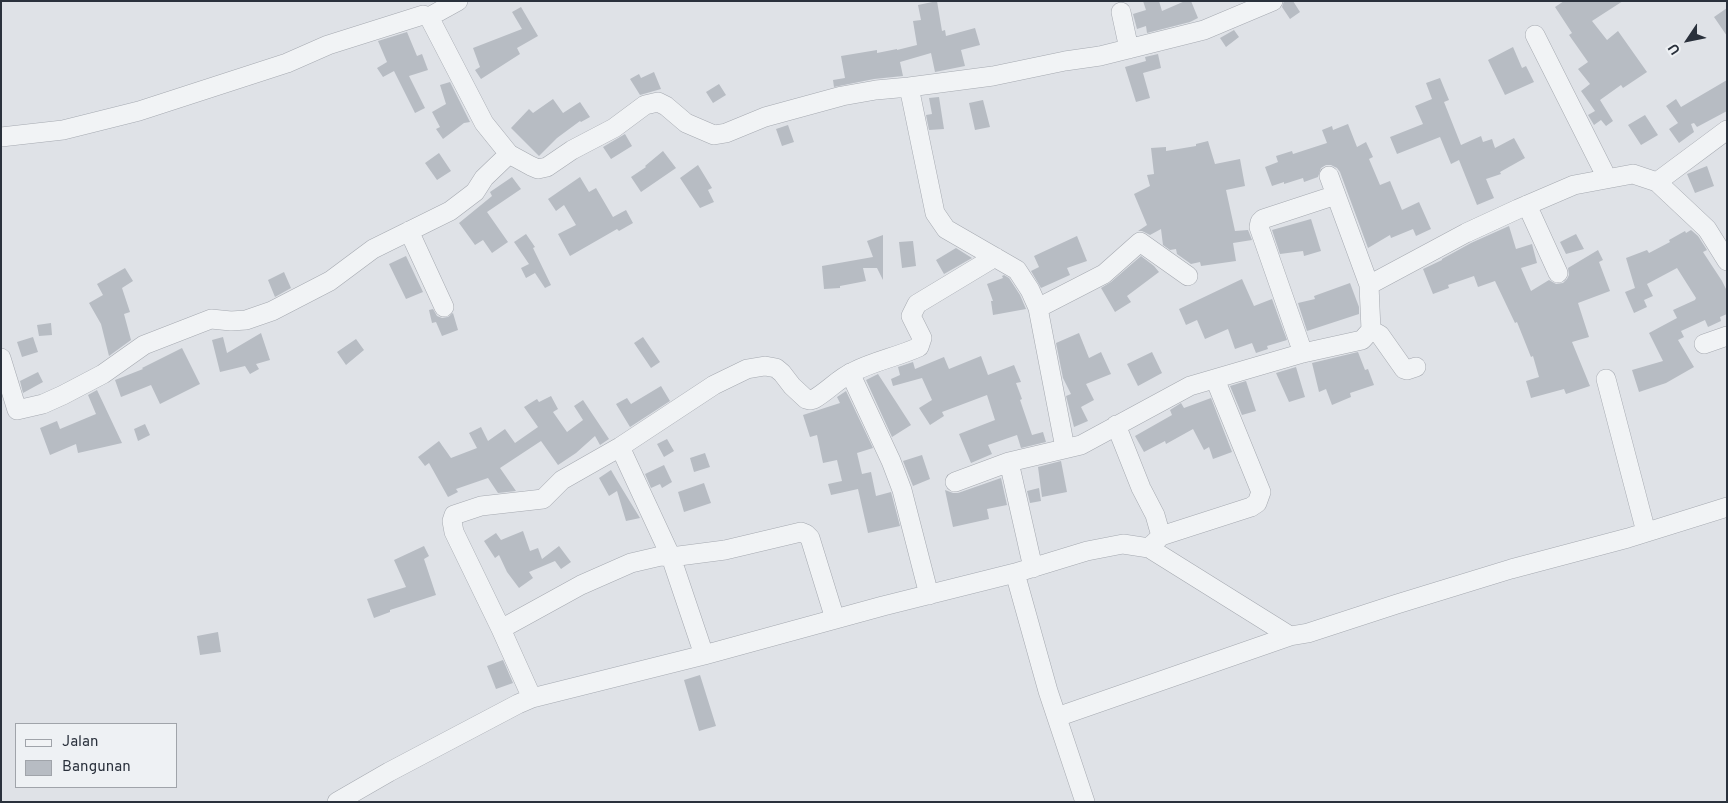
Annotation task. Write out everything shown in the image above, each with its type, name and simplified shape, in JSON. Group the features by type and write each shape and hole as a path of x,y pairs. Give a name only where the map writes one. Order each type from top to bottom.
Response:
{"street":[{"path":"1,137 63,130 139,111 287,62 328,45 423,15 430,16 458,1"},
{"path":"430,16 484,122 509,154 538,168 547,167 572,150 614,128 645,106 658,102 666,106 686,124 714,136 765,117 842,96 993,76 1129,49 1204,30 1272,1"},
{"path":"1121,12 1129,49"},
{"path":"1536,35 1607,178"},
{"path":"910,87 935,214 946,229 1017,270 1030,290 1038,308 1065,448"},
{"path":"1657,182 1727,130"},
{"path":"1,358 9,412 43,404 104,374 144,345 211,319 246,320 272,311 330,281 373,248 450,211 475,192 484,178 509,154"},
{"path":"1369,285 1466,233 1574,185 1632,174 1657,182 1707,229 1727,261"},
{"path":"955,482 1009,462 1081,445 1190,386 1303,353 1362,340 1371,330 1369,285 1329,176"},
{"path":"1303,353 1259,227 1260,222 1263,219 1336,195"},
{"path":"1527,205 1558,273"},
{"path":"409,231 444,308"},
{"path":"1038,308 1104,274 1140,242 1188,276"},
{"path":"532,698 454,532 452,521 454,515 481,506 543,499 562,480 620,447 714,385 747,369 765,366 776,368 800,394 810,400 821,395 850,373 876,361 897,356 919,347 922,338 911,316 917,304 995,257"},
{"path":"1371,330 1380,335 1404,369 1416,367"},
{"path":"1704,344 1727,336"},
{"path":"850,373 902,490 929,595"},
{"path":"337,802 389,772 532,698 1024,571 1087,551 1123,544 1155,542 1251,507 1258,503 1261,492 1215,379"},
{"path":"1606,379 1646,532"},
{"path":"1116,425 1141,488 1155,515 1155,542"},
{"path":"620,447 671,557 704,655"},
{"path":"1009,462 1024,571 1057,717 1085,802"},
{"path":"1057,717 1290,636 1308,634 1397,604 1512,569 1646,532 1727,507"},
{"path":"501,629 548,601 632,564 661,556 671,557 725,550 801,532 810,538 835,619"},
{"path":"1155,542 1290,636"}],"building":[{"path":"937,1 942,31 945,30 946,36 975,28 980,45 961,50 965,66 935,72 931,53 900,62 903,76 874,79 834,87 833,80 845,78 841,56 877,50 877,53 917,45 913,21 921,20 918,5"},
{"path":"1143,1 1159,1 1162,11 1185,1 1191,1 1198,18 1190,22 1147,33 1146,26 1137,29 1133,14 1146,10"},
{"path":"1284,1 1293,1 1300,12 1290,19 1282,7"},
{"path":"1564,1 1623,1 1592,21 1607,40 1618,31 1647,72 1623,88 1621,85 1600,100 1613,121 1606,126 1601,120 1594,125 1588,115 1595,111 1581,91 1590,84 1578,69 1588,62 1569,35 1572,33 1555,7"},
{"path":"521,7 538,36 517,48 520,54 481,79 475,70 480,67 473,48 522,29 512,12"},
{"path":"1727,8 1727,36 1714,17"},
{"path":"1234,30 1239,37 1226,47 1220,38"},
{"path":"407,32 417,56 422,54 428,70 409,76 425,108 415,113 394,71 383,77 377,68 387,62 378,41"},
{"path":"1513,47 1522,68 1526,66 1534,82 1505,95 1488,60"},
{"path":"1158,54 1161,68 1143,73 1150,98 1136,102 1125,67 1146,61 1145,57"},
{"path":"654,72 661,89 640,95 630,79 639,74 641,78"},
{"path":"1440,78 1449,100 1444,102 1461,145 1481,136 1483,142 1492,139 1495,148 1514,138 1525,158 1500,172 1501,174 1486,179 1494,198 1477,205 1459,160 1451,164 1440,137 1397,154 1390,137 1423,124 1415,106 1432,99 1426,83"},
{"path":"1727,80 1727,111 1697,127 1694,123 1691,124 1694,132 1679,143 1669,129 1678,123 1666,106 1676,99 1681,107"},
{"path":"450,82 470,122 464,123 443,139 436,129 440,127 432,112 446,104 440,85"},
{"path":"719,84 726,95 713,103 706,92"},
{"path":"939,97 944,129 929,130 926,115 932,114 929,98"},
{"path":"553,99 563,113 580,102 590,117 580,121 557,138 539,156 511,128 529,109 533,113"},
{"path":"983,100 990,127 975,130 969,103"},
{"path":"1645,115 1658,135 1641,145 1628,125"},
{"path":"1348,124 1357,147 1366,142 1373,157 1369,159 1380,185 1390,181 1402,210 1419,202 1431,229 1416,236 1413,229 1391,238 1390,235 1368,248 1340,172 1331,165 1321,168 1318,177 1304,182 1303,178 1272,186 1265,167 1278,162 1276,156 1292,151 1293,154 1327,143 1322,130 1332,126 1333,130"},
{"path":"788,125 794,142 782,146 776,129"},
{"path":"625,134 632,146 611,159 603,147"},
{"path":"1208,141 1215,164 1240,159 1245,186 1226,190 1235,231 1248,230 1252,240 1233,243 1236,261 1201,266 1200,262 1191,264 1177,254 1176,249 1170,250 1163,245 1161,229 1150,235 1138,231 1147,225 1134,194 1150,186 1147,175 1154,174 1151,148 1166,147 1166,151 1196,146 1196,144"},
{"path":"663,151 676,168 641,192 631,177 646,167"},
{"path":"439,153 451,171 437,180 425,163"},
{"path":"698,165 712,188 708,190 714,202 700,208 680,178"},
{"path":"1707,166 1714,186 1695,193 1687,174"},
{"path":"512,177 521,189 487,212 508,242 492,253 483,240 475,245 459,223 492,196 490,192"},
{"path":"580,177 589,192 596,188 613,217 626,210 633,223 619,231 617,229 570,256 558,234 576,225 564,205 556,211 548,199"},
{"path":"1311,219 1321,251 1304,256 1303,251 1280,254 1272,230"},
{"path":"1509,226 1516,249 1532,244 1537,263 1521,268 1531,291 1549,280 1556,284 1563,283 1569,275 1568,268 1598,250 1603,260 1599,262 1610,291 1578,303 1589,337 1572,342 1590,386 1566,394 1564,389 1531,398 1526,381 1539,377 1533,356 1531,357 1517,322 1515,323 1495,281 1478,287 1474,276 1448,285 1449,288 1433,294 1423,269 1471,243"},
{"path":"1691,230 1698,236 1707,250 1703,252 1727,291 1727,314 1720,317 1721,321 1708,327 1705,320 1681,331 1684,337 1678,340 1694,367 1666,383 1639,392 1632,370 1663,361 1649,333 1677,318 1673,310 1696,298 1677,268 1647,284 1653,296 1644,300 1647,307 1634,313 1625,292 1635,288 1626,258 1647,250 1649,253 1670,242 1669,240 1685,231 1686,233"},
{"path":"526,234 535,247 533,248 551,285 545,288 535,273 526,278 521,268 529,264 514,242"},
{"path":"1576,234 1584,249 1566,254 1560,242"},
{"path":"883,235 883,280 877,268 863,268 866,281 840,286 840,288 824,289 822,266 873,257 867,241"},
{"path":"1077,236 1087,261 1067,268 1070,275 1041,288 1031,271 1039,267 1034,256"},
{"path":"913,241 916,266 902,268 899,242"},
{"path":"956,248 972,258 944,274 936,260"},
{"path":"406,256 423,292 406,299 389,264"},
{"path":"1141,256 1159,272 1127,296 1131,302 1115,312 1101,288 1111,282"},
{"path":"125,268 133,281 122,288 130,312 124,314 131,340 109,356 101,324 89,303 103,295 97,284"},
{"path":"284,272 291,288 275,297 268,280"},
{"path":"1004,275 1009,278 1020,295 1026,309 993,315 991,301 993,301 987,284 1003,278 1002,276"},
{"path":"1242,279 1254,306 1272,299 1287,340 1267,346 1268,349 1256,353 1252,343 1235,349 1228,329 1205,339 1197,320 1186,325 1179,309"},
{"path":"1350,283 1359,307 1359,314 1307,331 1298,303 1315,299 1314,296"},
{"path":"433,309 437,316 442,318 448,317 453,313 458,330 442,336 436,322 432,323 429,310"},
{"path":"51,323 52,335 39,336 37,325"},
{"path":"261,333 270,360 256,364 259,369 250,374 245,366 220,372 212,340 223,337 227,353"},
{"path":"1079,333 1089,358 1101,352 1111,374 1086,384 1094,400 1081,407 1088,421 1074,427 1066,396 1071,394 1063,378 1056,343"},
{"path":"33,337 38,352 22,357 17,342"},
{"path":"643,337 660,362 651,368 634,343"},
{"path":"356,339 364,350 346,365 337,352"},
{"path":"182,348 200,384 160,404 151,385 121,397 115,380 143,369"},
{"path":"1152,352 1162,373 1138,386 1127,364"},
{"path":"1358,352 1365,370 1368,369 1374,385 1350,393 1351,397 1332,405 1326,389 1319,392 1312,363"},
{"path":"981,356 988,375 1014,365 1021,382 1016,383 1022,399 1020,400 1032,435 1043,432 1046,442 1021,448 1017,435 988,445 992,454 971,463 959,434 995,420 987,395 942,412 944,416 930,425 919,408 932,400 922,378 893,386 891,379 900,375 898,367 913,362 915,369 944,357 949,369"},
{"path":"1296,367 1305,397 1289,402 1276,373"},
{"path":"38,372 43,382 23,393 20,381"},
{"path":"878,374 911,425 892,437 866,380"},
{"path":"1246,381 1256,411 1242,415 1230,386"},
{"path":"661,386 670,401 630,427 616,404 627,398 631,404"},
{"path":"97,390 122,443 78,453 76,444 50,455 40,428 57,421 60,429 96,414 88,395"},
{"path":"846,391 873,448 857,453 862,474 871,472 876,496 891,492 900,526 868,533 858,489 831,495 828,484 842,481 837,460 823,463 817,435 810,437 803,415 840,403 837,397"},
{"path":"551,396 558,409 553,412 567,432 583,420 574,406 583,400 609,439 600,445 595,436 576,453 558,465 541,441 500,468 516,491 498,493 488,478 456,489 458,492 448,497 429,463 425,466 418,457 439,441 451,458 477,448 469,433 481,427 488,441 505,429 515,443 538,427 524,407 537,399 539,402"},
{"path":"1211,398 1232,452 1213,459 1209,447 1204,450 1193,429 1166,444 1165,441 1144,452 1135,436 1172,415 1170,410 1181,403 1184,408"},
{"path":"145,424 150,435 138,441 134,429"},
{"path":"667,439 674,451 664,457 657,444"},
{"path":"705,453 710,467 694,472 690,458"},
{"path":"922,455 930,479 913,486 903,461"},
{"path":"1061,461 1067,492 1042,497 1038,467"},
{"path":"664,465 672,482 662,488 660,484 651,488 645,474"},
{"path":"611,470 640,518 626,521 617,491 609,496 599,478"},
{"path":"1001,478 1007,505 987,509 989,519 953,527 945,490 958,493"},
{"path":"704,483 711,503 684,512 678,492"},
{"path":"1039,488 1041,501 1030,503 1027,491"},
{"path":"523,531 530,551 538,548 542,559 559,546 571,562 561,569 555,561 529,572 533,578 519,588 507,572 499,555 495,558 484,541 496,533 501,540"},
{"path":"424,546 429,556 424,559 436,595 390,610 390,612 374,618 367,599 406,587 394,560"},
{"path":"218,632 221,652 200,655 197,636"},
{"path":"503,660 513,683 496,689 487,666"},
{"path":"700,675 716,726 699,731 684,680"}]}
